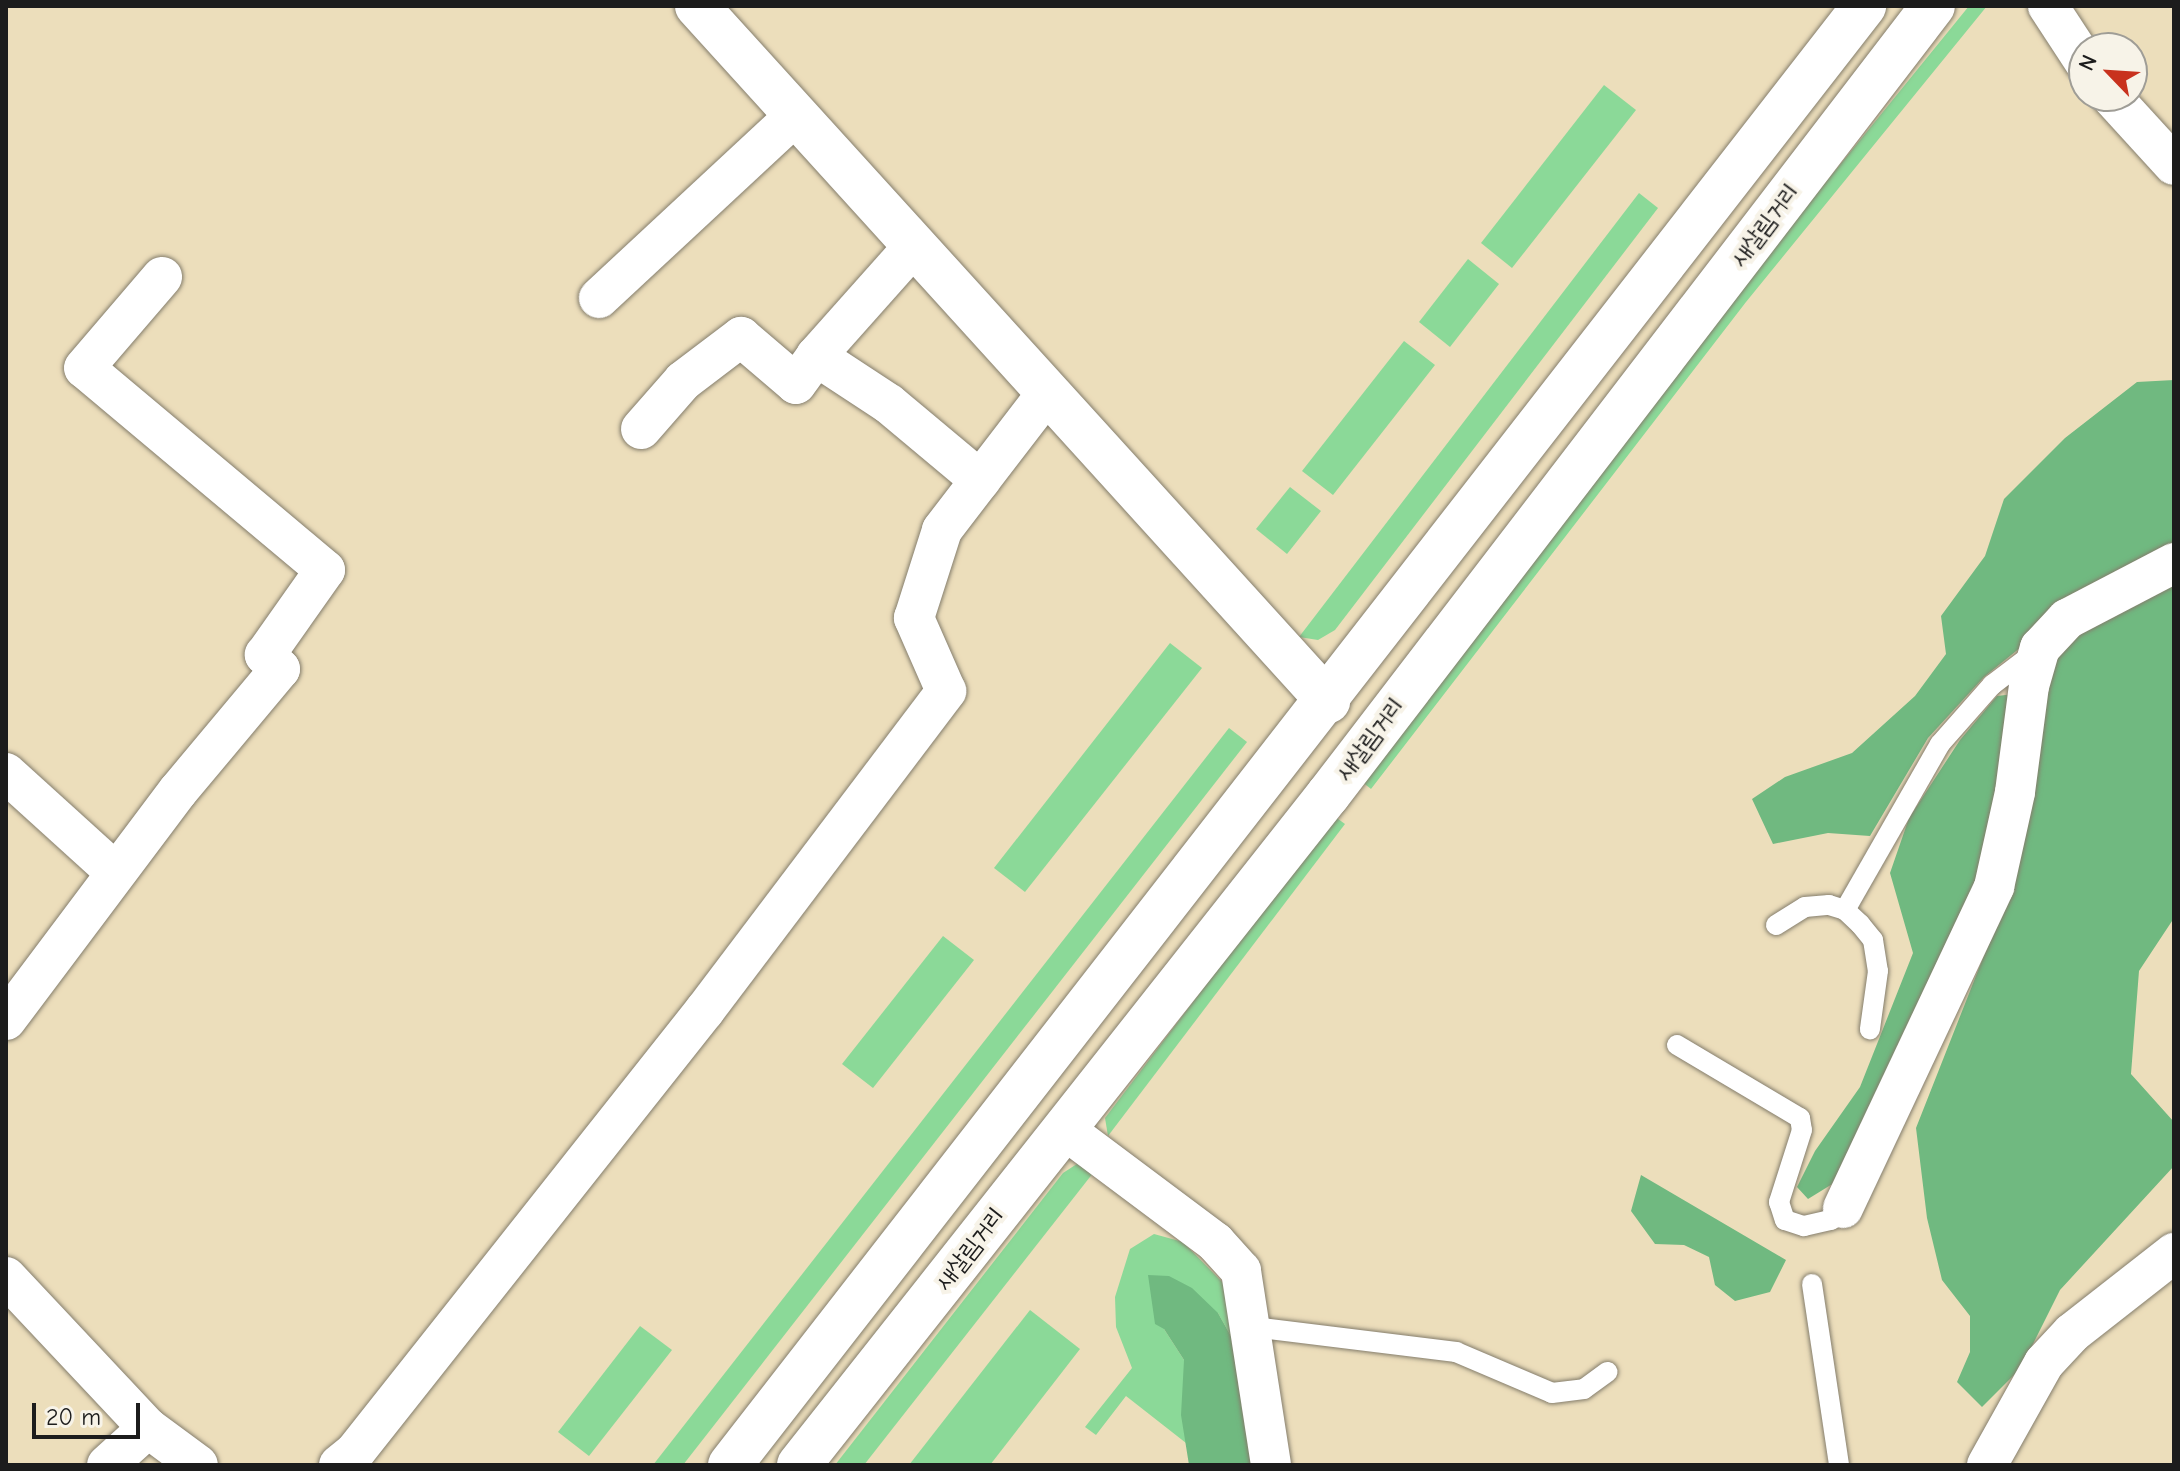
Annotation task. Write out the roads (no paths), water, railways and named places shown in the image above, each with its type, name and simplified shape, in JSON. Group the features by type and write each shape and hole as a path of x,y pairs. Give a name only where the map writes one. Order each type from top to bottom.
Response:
{"main road":[{"path":"697,6 1328,701"},
{"path":"730,1465 1328,701 1864,6"},
{"name":"새살림거리","path":"799,1465 1064,1129 1933,6"}],"street":[{"path":"2048,6 2068,37"},
{"path":"2126,112 2174,165"},
{"path":"599,298 795,116"},
{"path":"641,429 683,381 741,337 796,384 816,356 914,246"},
{"path":"6,1020 115,872 280,669 265,655 325,570 84,368 162,277"},
{"path":"816,356 889,404 980,480"},
{"path":"339,1465 355,1452 695,1023 946,691 914,618 942,530 1048,392"},
{"path":"1843,1208 1994,887 2015,792 2029,686 2040,648 2067,619 2174,563"},
{"path":"6,773 115,872"},
{"path":"1064,1129 1215,1242 1241,1271 1253,1327 1271,1465"},
{"path":"1987,1465 2044,1363 2072,1333 2174,1253"},
{"path":"6,1277 148,1428 198,1465"},
{"path":"107,1465 148,1428"}],"lane":[{"path":"1845,910 1940,744 1992,685 2040,648"},
{"path":"1776,925 1805,907 1845,910 1873,940 1878,971 1870,1029"},
{"path":"1677,1045 1800,1118 1802,1130 1779,1202 1785,1220 1804,1226 1831,1220 1843,1208"},
{"path":"1812,1284 1839,1465"},
{"path":"1253,1327 1456,1352 1552,1393 1584,1389 1607,1372"}]}
